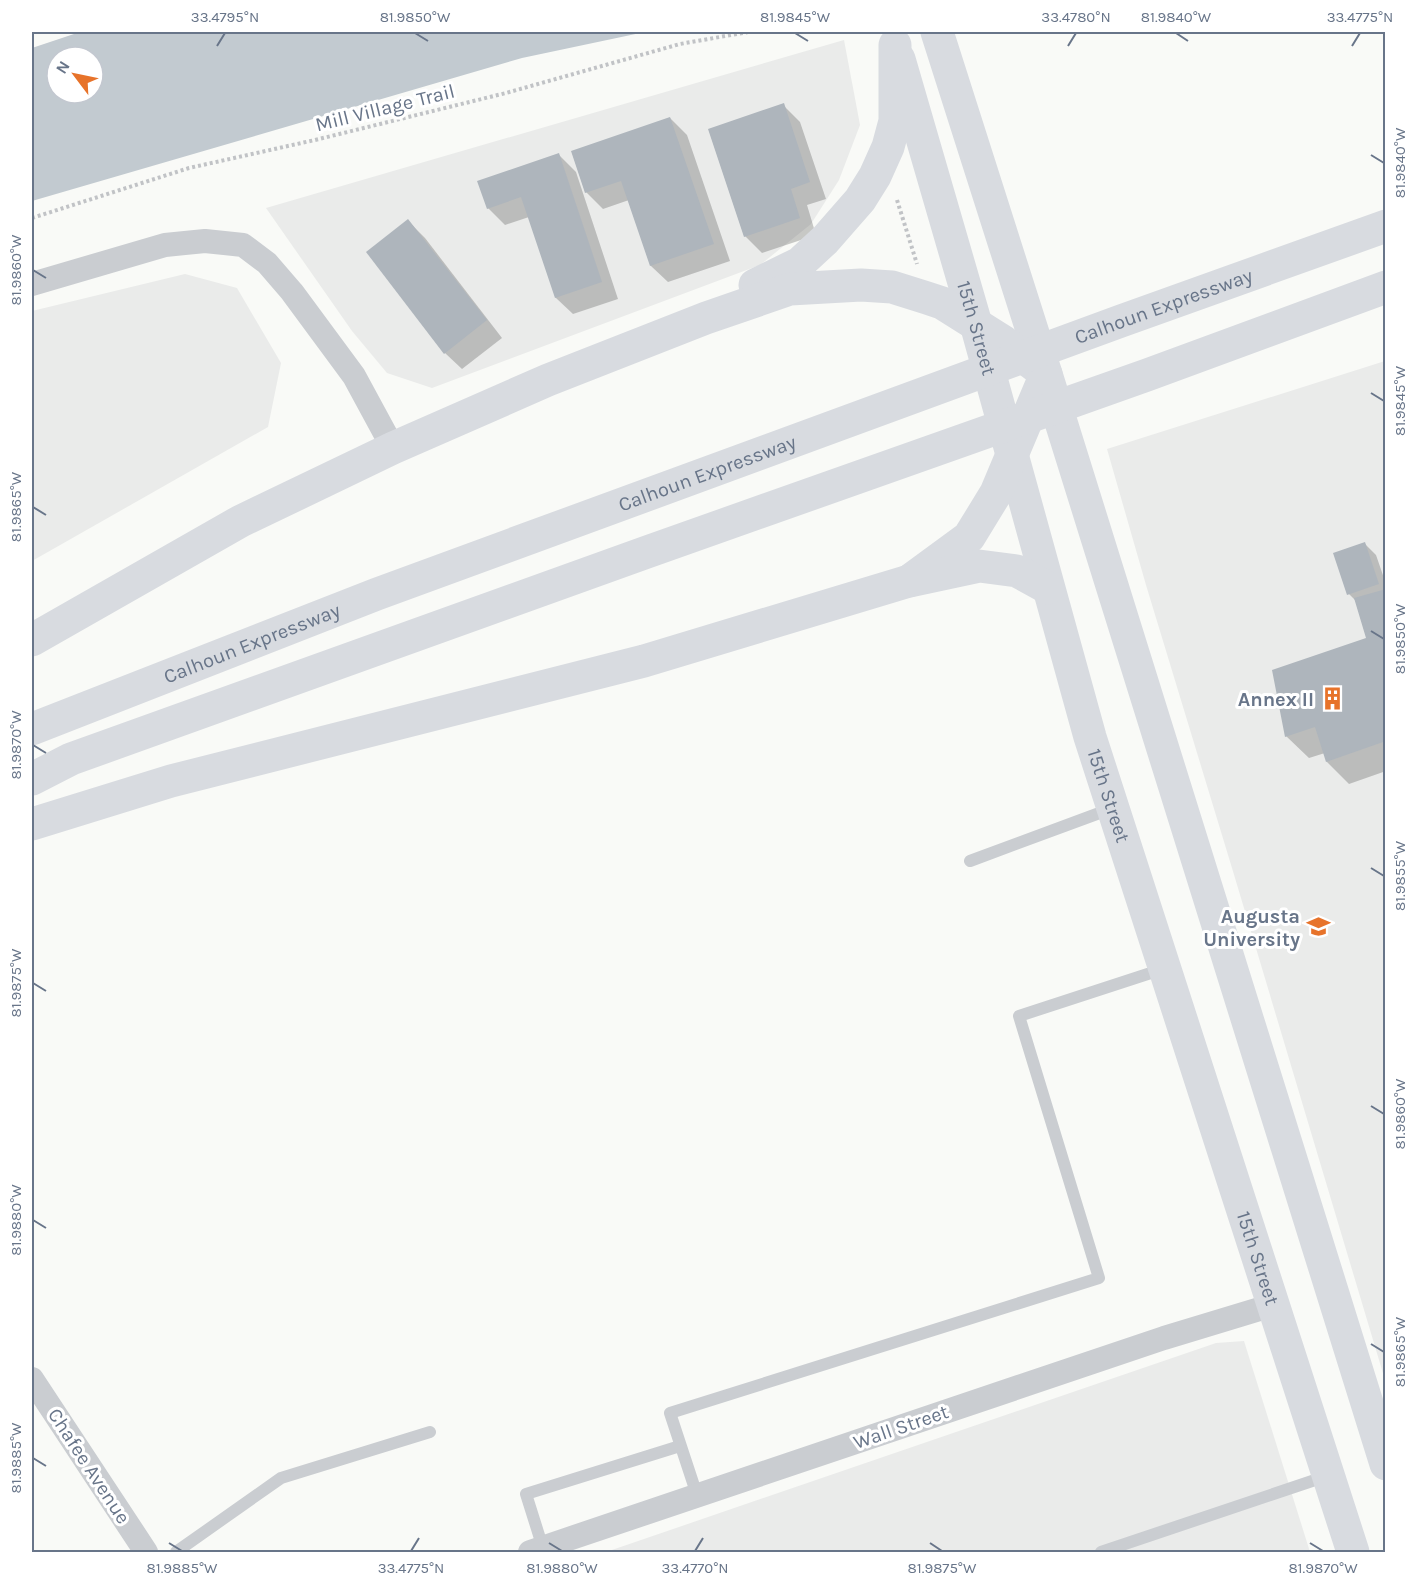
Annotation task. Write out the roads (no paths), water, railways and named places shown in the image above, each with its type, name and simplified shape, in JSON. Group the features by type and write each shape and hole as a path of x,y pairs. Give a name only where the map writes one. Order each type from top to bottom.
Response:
{"main road":[{"path":"937,32 1386,1464"},
{"path":"706,318 743,291 800,263 825,240 860,200 880,167 895,121 893,38"},
{"name":"15th Street","path":"893,38 976,324 1090,737 1353,1552"},
{"name":"Calhoun Expressway","path":"32,729 378,594 1386,226"},
{"path":"32,640 241,521 393,448 548,380 706,318 790,290 861,285 892,287 942,303 1004,342 1046,374"},
{"path":"32,779 71,759 905,462 1386,287"},
{"path":"909,581 969,537 996,493 1046,374"},
{"path":"32,824 171,781 644,661 909,581 979,566 1017,571 1048,588"}],"street":[{"path":"32,284 165,245 205,242 243,245 267,263 292,292 354,376 393,448"},
{"name":"Wall Street","path":"536,1550 1164,1338 1273,1305"},
{"name":"Chafee Avenue","path":"32,1379 146,1552"}],"lane":[{"path":"970,861 1113,808"},
{"path":"697,1495 669,1413 1099,1278 1019,1016 1164,968"},
{"path":"176,1552 281,1478 430,1432"},
{"path":"536,1550 526,1494 680,1446"},
{"path":"1101,1552 1328,1476"}],"place":[{"name":"Annex II","path":"1332,699"},
{"name":"Augusta University","path":"1318,927"}]}
